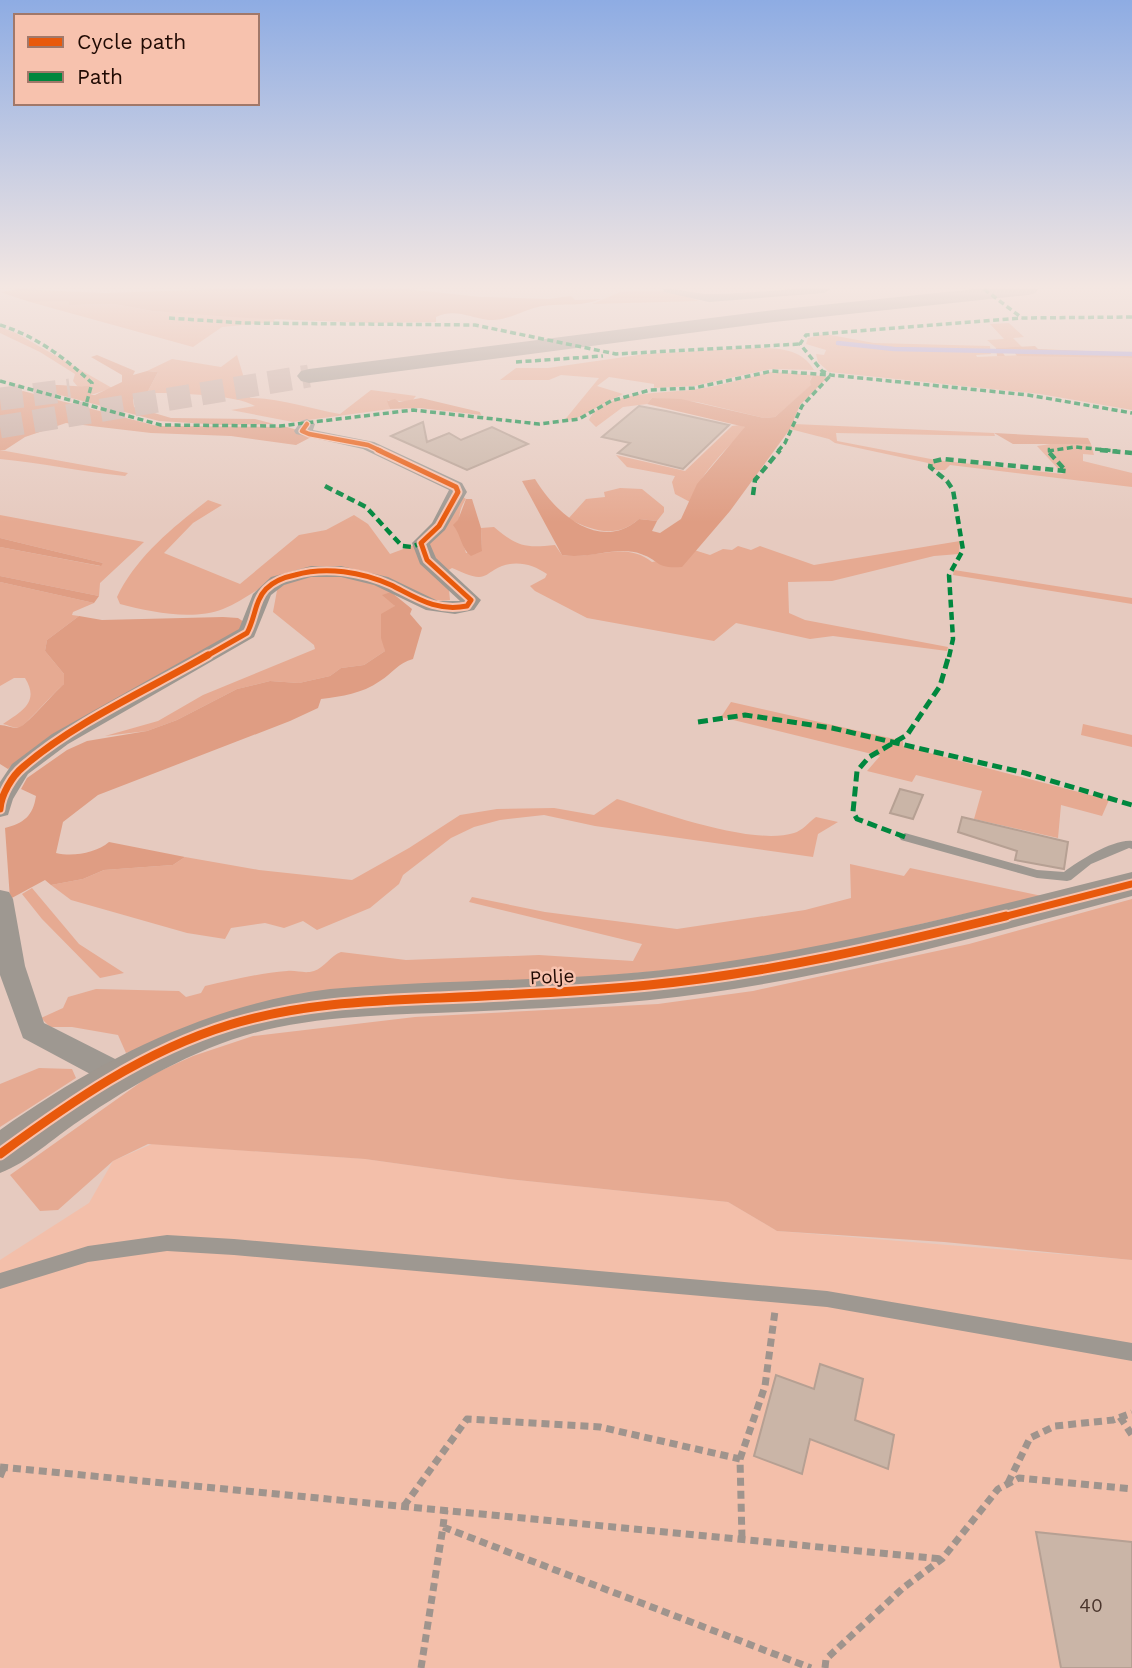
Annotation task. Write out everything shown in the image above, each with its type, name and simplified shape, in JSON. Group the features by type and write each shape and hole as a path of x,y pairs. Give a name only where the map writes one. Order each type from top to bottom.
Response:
{"highway":[{"path":"317,367 308,368 318,367"}],"street":[{"path":"0,809 1,799 20,769 61,739 247,633 254,623 256,611 266,589 288,576 316,569 338,570 381,582 440,610 467,606 471,600 427,560 422,543 439,526 458,492 456,487 368,445 302,431 307,424"},
{"name":"Polje","path":"0,1154 46,1119 117,1074 167,1048 266,1015 384,1000 601,989 740,974 894,943 1132,884"},
{"path":"0,899 2,924 17,990 33,1030 117,1074"}],"lane":[{"path":"905,837 1037,874 1067,877 1087,861 1128,844 1132,845"},
{"path":"0,1281 88,1254 167,1243 234,1247 827,1299 1132,1352"}],"path":[{"path":"742,1539 740,1459 762,1402 774,1341 776,1310"},
{"path":"1008,1483 1030,1438 1055,1426 1113,1420 1132,1413"},
{"path":"1120,1417 1132,1435"},
{"path":"404,1506 467,1419 600,1427 740,1459"},
{"path":"0,1477 2,1467 942,1559"},
{"path":"825,1668 826,1659 903,1588 942,1559 998,1489 1008,1483 1019,1478 1132,1489"},
{"path":"421,1668 446,1510"},
{"path":"443,1527 811,1668"}],"shaded area":[{"path":"64,367 75,367 112,388 91,395 89,387 78,387 73,381 75,374"},
{"path":"108,367 125,367 135,371 133,375 147,371 158,372 147,393 133,399 134,407 171,418 255,419 274,424 223,425 159,421 37,389 57,385 89,386 91,395 95,395 122,382 122,375"},
{"path":"156,367 241,367 250,398 340,414 371,390 416,396 411,402 388,400 390,409 293,422 231,410 255,406 233,399 147,393 158,372 147,371"},
{"path":"812,367 814,370 771,369 694,386 654,388 654,384 609,377 597,386 623,394 577,418 563,422 599,378 561,375 549,380 500,380 516,368"},
{"path":"823,367 1132,367 1132,410 1040,394 829,372"},
{"path":"772,372 813,375 810,380 812,385 775,417 764,418 697,402 652,398 647,404 623,407 596,427 589,420 597,410 622,398 706,388"},
{"path":"813,375 828,377 800,405 790,429 730,511 682,567 662,566 641,554 623,551 582,556 562,555 522,481 535,479 567,516 594,531 609,532 624,528 639,519 657,521 652,531 660,533 681,519 697,484 745,427 647,404 652,398 681,399 764,418 775,417 811,385"},
{"path":"23,391 157,426 287,427 315,435 296,445 231,436 151,433 66,423 25,437 5,450 0,450 0,399"},
{"path":"421,398 480,412 481,415 419,408 390,409 387,401"},
{"path":"794,424 994,433 995,436 836,433 837,441 936,460 1063,474 1037,446 1064,442 1091,444 1094,455 1083,454 1083,461 1132,473 1132,487 950,465 945,470 936,470 928,463 835,443 790,429"},
{"path":"732,426 745,427 744,431 706,473 690,502 675,494 672,482 675,476 627,467 616,455 685,471"},
{"path":"994,433 1088,438 1091,444 1013,444"},
{"path":"0,450 128,473 125,476 0,459"},
{"path":"620,488 642,489 664,507 664,512 657,521 639,519 613,531 586,527 568,519 586,499 605,497 604,492"},
{"path":"462,496 466,499 460,512 459,525 466,553 482,550 481,528 494,527 522,545 555,545 562,555 620,551 631,552 652,562 689,556 694,550 710,555 738,546 751,550 760,546 814,565 960,541 959,554 934,556 832,581 788,582 789,613 805,620 948,647 947,651 833,636 810,639 736,623 714,641 587,618 535,591 530,586 545,578 547,574 521,564 508,564 479,577 452,568 447,571 450,600 443,601 429,599 387,582 305,568 283,575 233,604 211,613 185,615 158,612 120,604 117,597 145,556 208,500 222,505 193,523 164,553 240,584 299,535 326,530 354,515 368,524 390,554 414,545"},
{"path":"466,499 472,499 481,528 482,551 471,556 453,525 458,520"},
{"path":"0,515 144,542 100,583 99,596 0,576 0,547 100,566 103,563 0,538"},
{"path":"0,538 103,563 101,566 0,547"},
{"path":"954,570 1132,598 1132,604 953,575"},
{"path":"303,575 362,578 391,592 395,607 381,626 385,651 364,665 341,668 330,676 299,683 270,681 237,689 177,720 147,731 105,736 158,721 203,695 315,649 314,645 273,612 278,585"},
{"path":"0,576 99,596 94,603 0,582"},
{"path":"0,582 94,603 73,612 72,615 79,616 47,640 45,651 64,674 64,684 19,728 3,724 27,705 31,693 25,678 14,678 0,686"},
{"path":"391,592 412,609 410,614 422,628 413,659 366,689 321,699 318,708 290,721 98,795 63,822 56,853 84,853 109,842 185,857 173,865 104,870 83,879 51,885 45,880 10,899 5,828 22,821 33,809 36,796 21,789 27,778 67,750 87,741 147,731 177,720 237,689 270,681 299,683 330,676 341,668 364,665 385,651 381,638 381,614 395,606 382,595"},
{"path":"79,616 102,620 223,617 238,618 250,626 35,748 8,769 0,764 0,725 15,728 21,726 64,684 64,674 45,651 47,640"},
{"path":"731,702 903,741 903,746 1109,800 1102,816 1061,805 1058,838 974,819 982,791 916,775 912,782 867,771 880,756 721,717"},
{"path":"1083,724 1132,735 1132,747 1081,735"},
{"path":"617,799 706,826 755,835 794,833 816,817 838,822 818,834 813,857 595,826 544,815 500,820 474,827 451,838 403,875 399,884 370,908 317,930 303,921 284,928 265,923 231,928 225,939 187,933 71,900 51,885 83,879 104,870 173,865 185,857 259,870 352,880 460,815 497,809 554,808 594,815"},
{"path":"850,864 904,876 910,868 1042,896 830,945 724,965 569,979 140,1048 126,1053 118,1035 72,1027 50,1027 41,1018 63,1008 68,997 96,989 179,991 186,997 201,993 205,986 246,977 287,971 314,971 341,952 406,960 539,955 633,961 642,944 469,902 472,897 545,912 677,929 805,910 851,898"},
{"path":"32,888 79,944 124,973 100,978 42,919 22,894"},
{"path":"1132,899 1132,1260 944,1242 777,1231 728,1202 508,1179 365,1159 148,1144 113,1161 58,1210 40,1211 10,1175 151,1075 193,1056 253,1036 415,1017 658,1004 753,991 969,944"},
{"path":"39,1068 72,1069 76,1078 0,1127 0,1084"},
{"path":"152,1144 365,1159 508,1179 728,1202 777,1231 1132,1260 1132,1668 0,1668 0,1260 89,1203 113,1161"}],"building":[{"path":"639,406 729,425 683,469 618,453 630,443 602,437"},
{"path":"423,422 427,442 449,433 461,440 492,427 528,444 467,470 391,436"},
{"path":"900,789 923,795 913,819 890,813"},
{"path":"962,817 1068,842 1064,869 1015,860 1017,851 958,832"},
{"path":"820,1364 863,1379 855,1420 894,1435 888,1469 810,1439 802,1474 754,1456 776,1375 814,1389"},
{"path":"1036,1532 1132,1542 1132,1668 1061,1668"}],"tunnel":[{"path":"0,427 309,376"},
{"path":"0,399 70,390"}],"marked path":[{"path":"74,367 92,383 86,405"},
{"path":"819,367 831,375 1028,395 1132,413"},
{"path":"0,381 161,425 280,426 413,410 539,424 579,419 611,401 650,390 694,388 772,371 831,375"},
{"path":"753,495 755,480 785,443 802,406 831,375"},
{"path":"905,837 857,819 853,812 857,771 869,757 907,735 940,686 950,653 953,639 949,575 963,550 953,490 947,481 930,467 931,462 943,459 1066,471 1047,450 1075,447 1132,453"},
{"path":"325,486 366,507 402,546 412,547 421,543"},
{"path":"698,722 745,715 832,728 1025,773 1132,805"}],"cycle path":[{"path":"0,809 1,799 20,769 60,739 247,633 262,594 278,581 311,571 341,571 381,581 433,606 455,609 467,606 471,600 427,560 421,543 439,526 458,492 456,487 368,445 302,431 307,424"},
{"path":"0,1154 93,1089 126,1070 194,1038 266,1015 351,1002 589,990 737,974 851,953 1132,884"}]}
